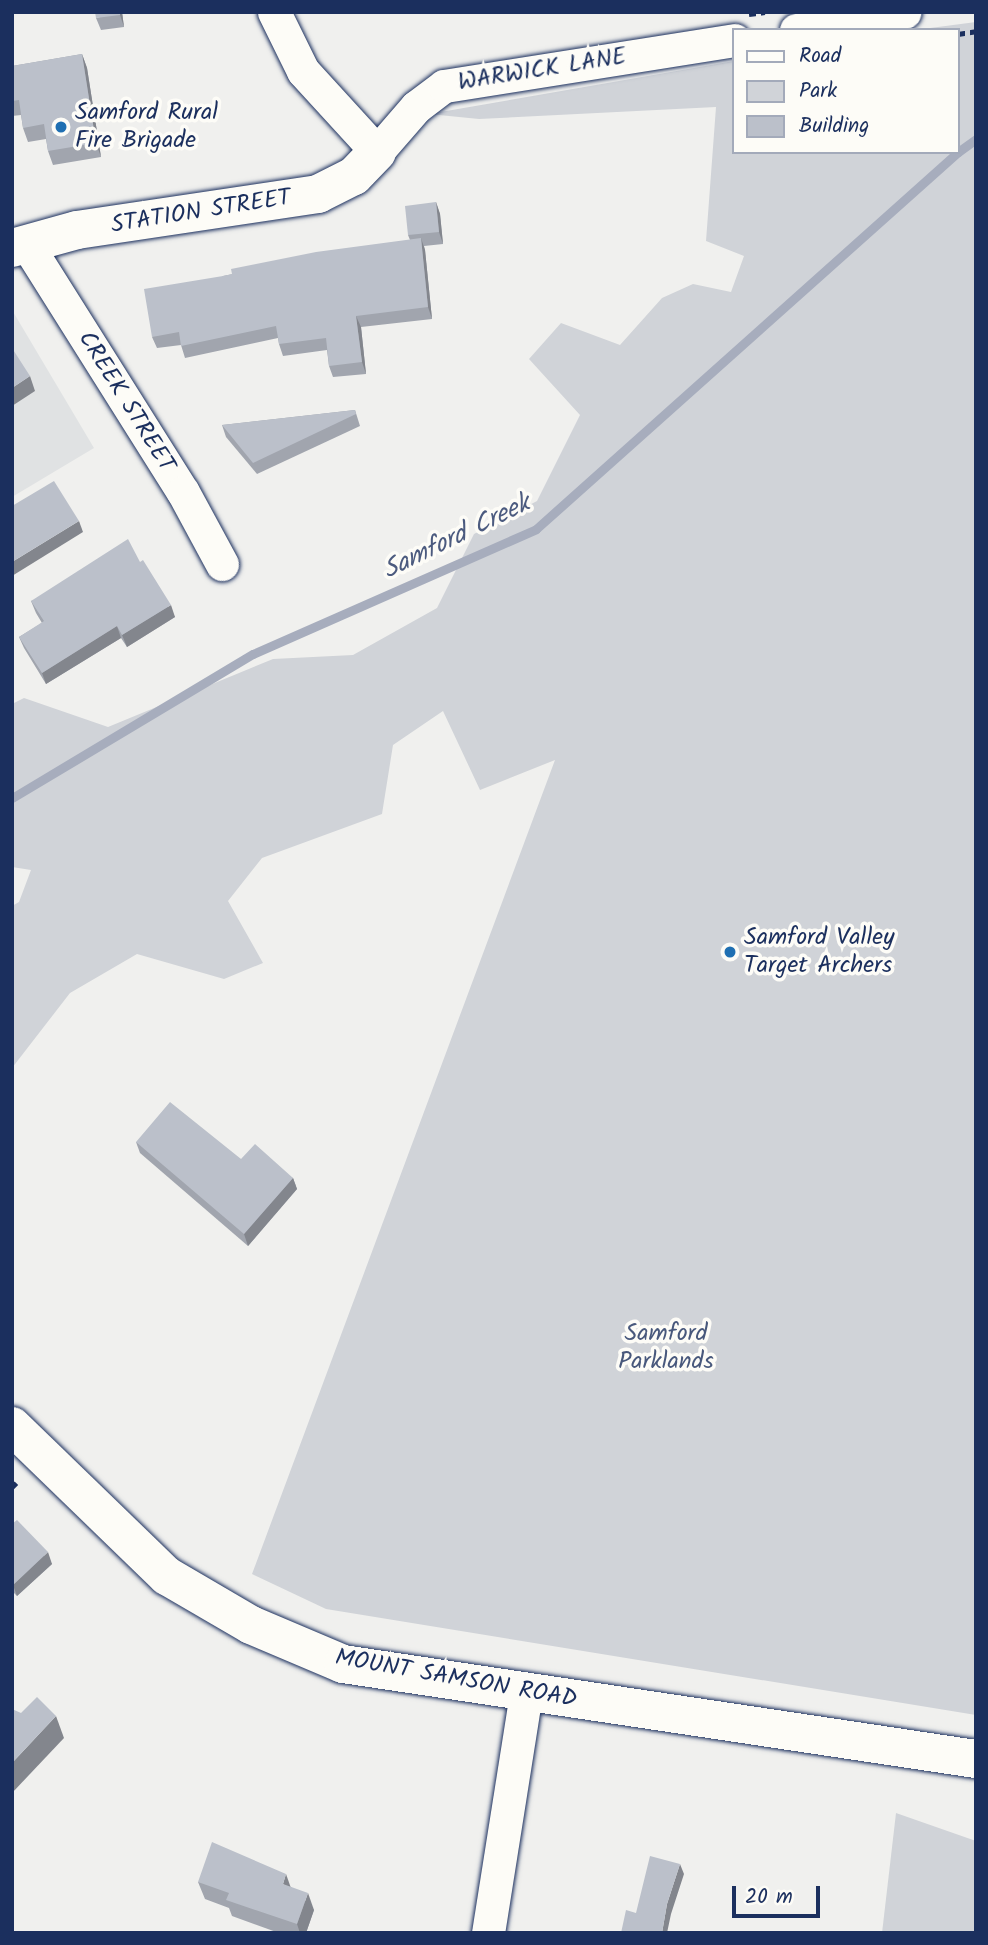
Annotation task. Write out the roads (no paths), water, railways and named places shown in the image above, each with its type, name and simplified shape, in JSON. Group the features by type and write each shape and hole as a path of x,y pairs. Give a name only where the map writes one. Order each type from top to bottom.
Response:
{"main road":[{"name":"STATION STREET","path":"19,245 76,230 318,194 354,176 377,152"},
{"name":"MOUNT SAMSON ROAD","path":"12,1426 167,1576 251,1625 343,1664 526,1694 976,1759"}],"street":[{"path":"274,12 303,71 377,152"},
{"path":"808,28 905,12"},
{"name":"WARWICK LANE","path":"377,152 416,107 444,86 732,40"},
{"name":"CREEK STREET","path":"19,245 183,492 222,564"},
{"path":"488,1933 526,1694"}],"waterway":[{"name":"Samford Creek","path":"960,151 976,139"},
{"name":"Samford Creek","path":"12,798 253,654 536,529 956,154"}],"place":[{"name":"Samford Rural Fire Brigade","path":"61,127"},
{"name":"Samford Valley Target Archers","path":"730,952"}],"park label":[{"name":"Samford Parklands","path":"666,1348"}]}
